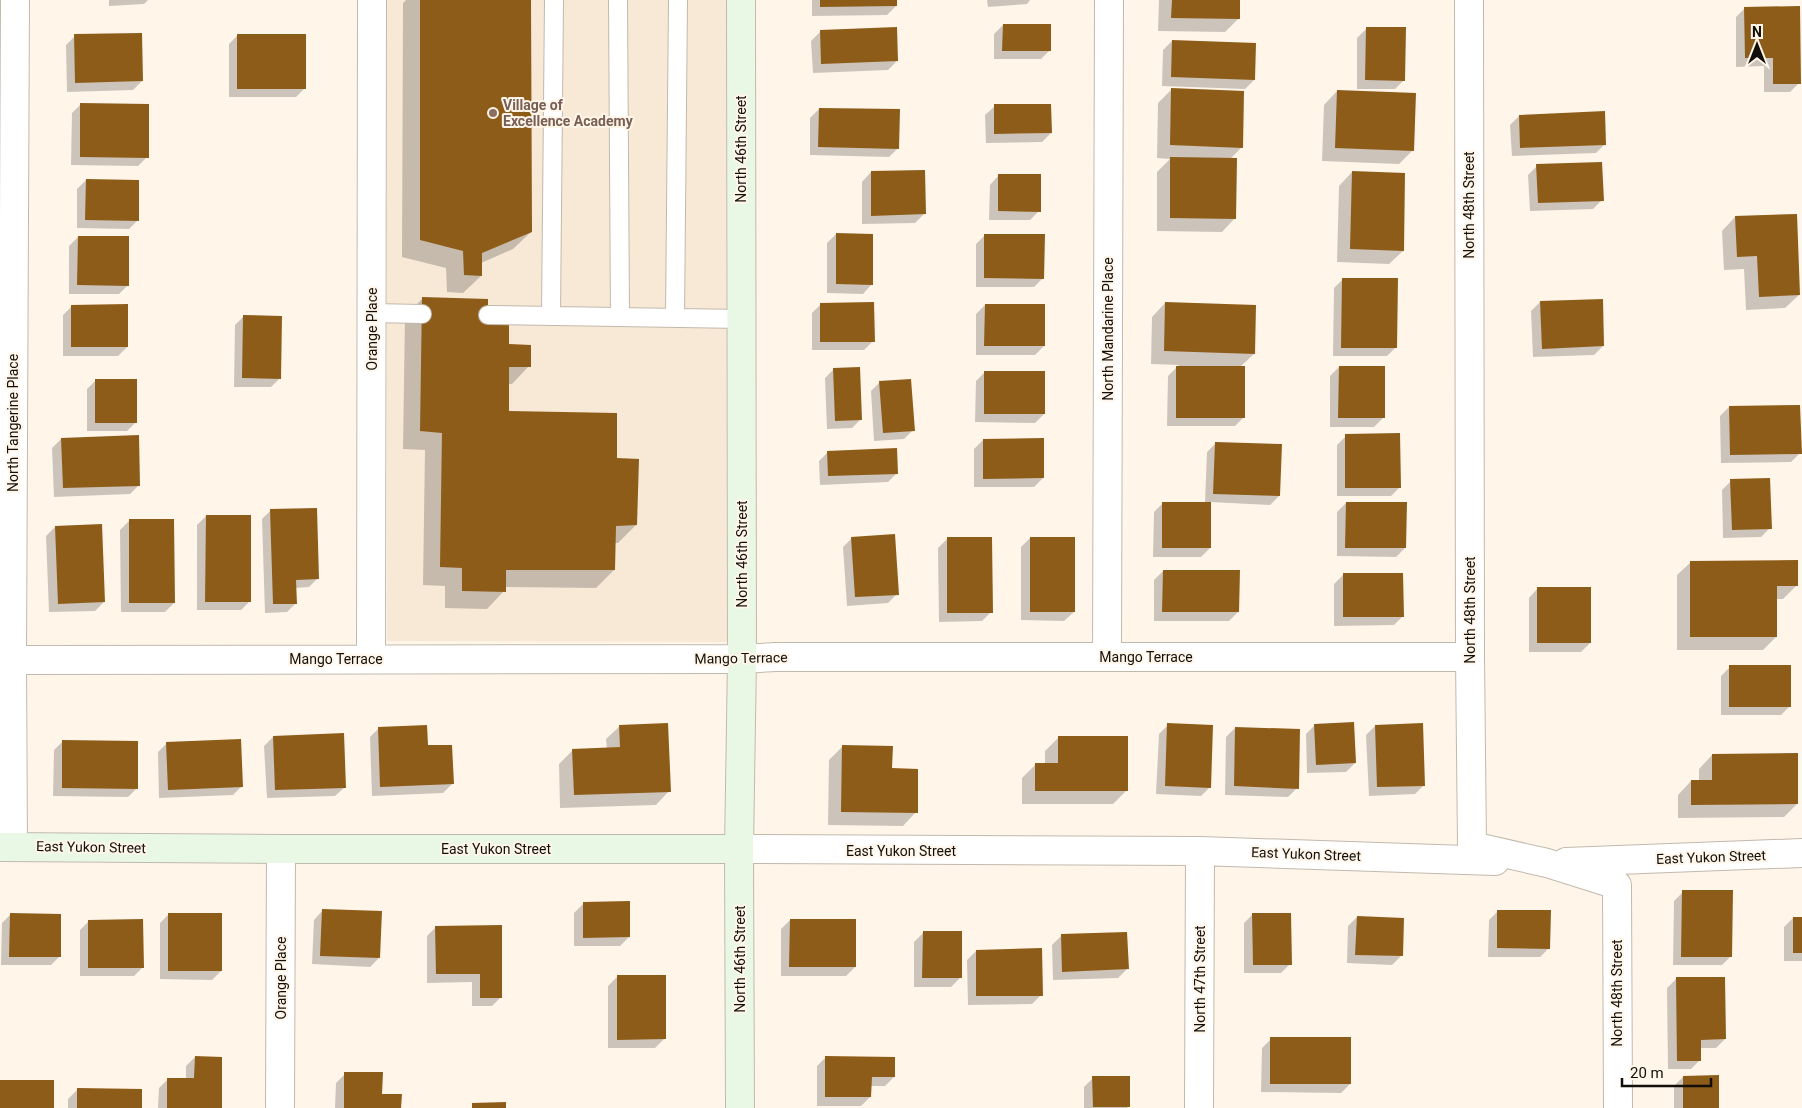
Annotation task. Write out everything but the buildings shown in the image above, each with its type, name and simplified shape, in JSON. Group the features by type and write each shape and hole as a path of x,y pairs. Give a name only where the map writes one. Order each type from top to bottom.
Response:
{"street":[{"name":"North Tangerine Place","path":"6,846 12,660 15,0"},
{"name":"Orange Place","path":"371,658 372,0"},
{"name":"North 46th Street","path":"740,1108 742,659 741,0"},
{"name":"North Mandarine Place","path":"1107,658 1109,0"},
{"name":"North 48th Street","path":"1469,0 1472,846 1547,863 1617,886 1618,1108"},
{"name":"Mango Terrace","path":"12,660 371,658 1470,658"},
{"name":"East Yukon Street","path":"6,846 281,849 1200,851 1547,863 1802,854"},
{"name":"Orange Place","path":"280,1108 281,849"},
{"name":"North 47th Street","path":"1200,851 1200,1108"}],"lane":[{"path":"551,315 554,0"},
{"path":"618,0 620,317"},
{"path":"675,318 678,0"},
{"path":"372,313 422,314"},
{"path":"488,315 742,319"}],"shaded area":[{"path":"387,0 726,0 727,642 387,641"}],"place":[{"name":"Village of Excellence Academy","path":"493,113"}]}
